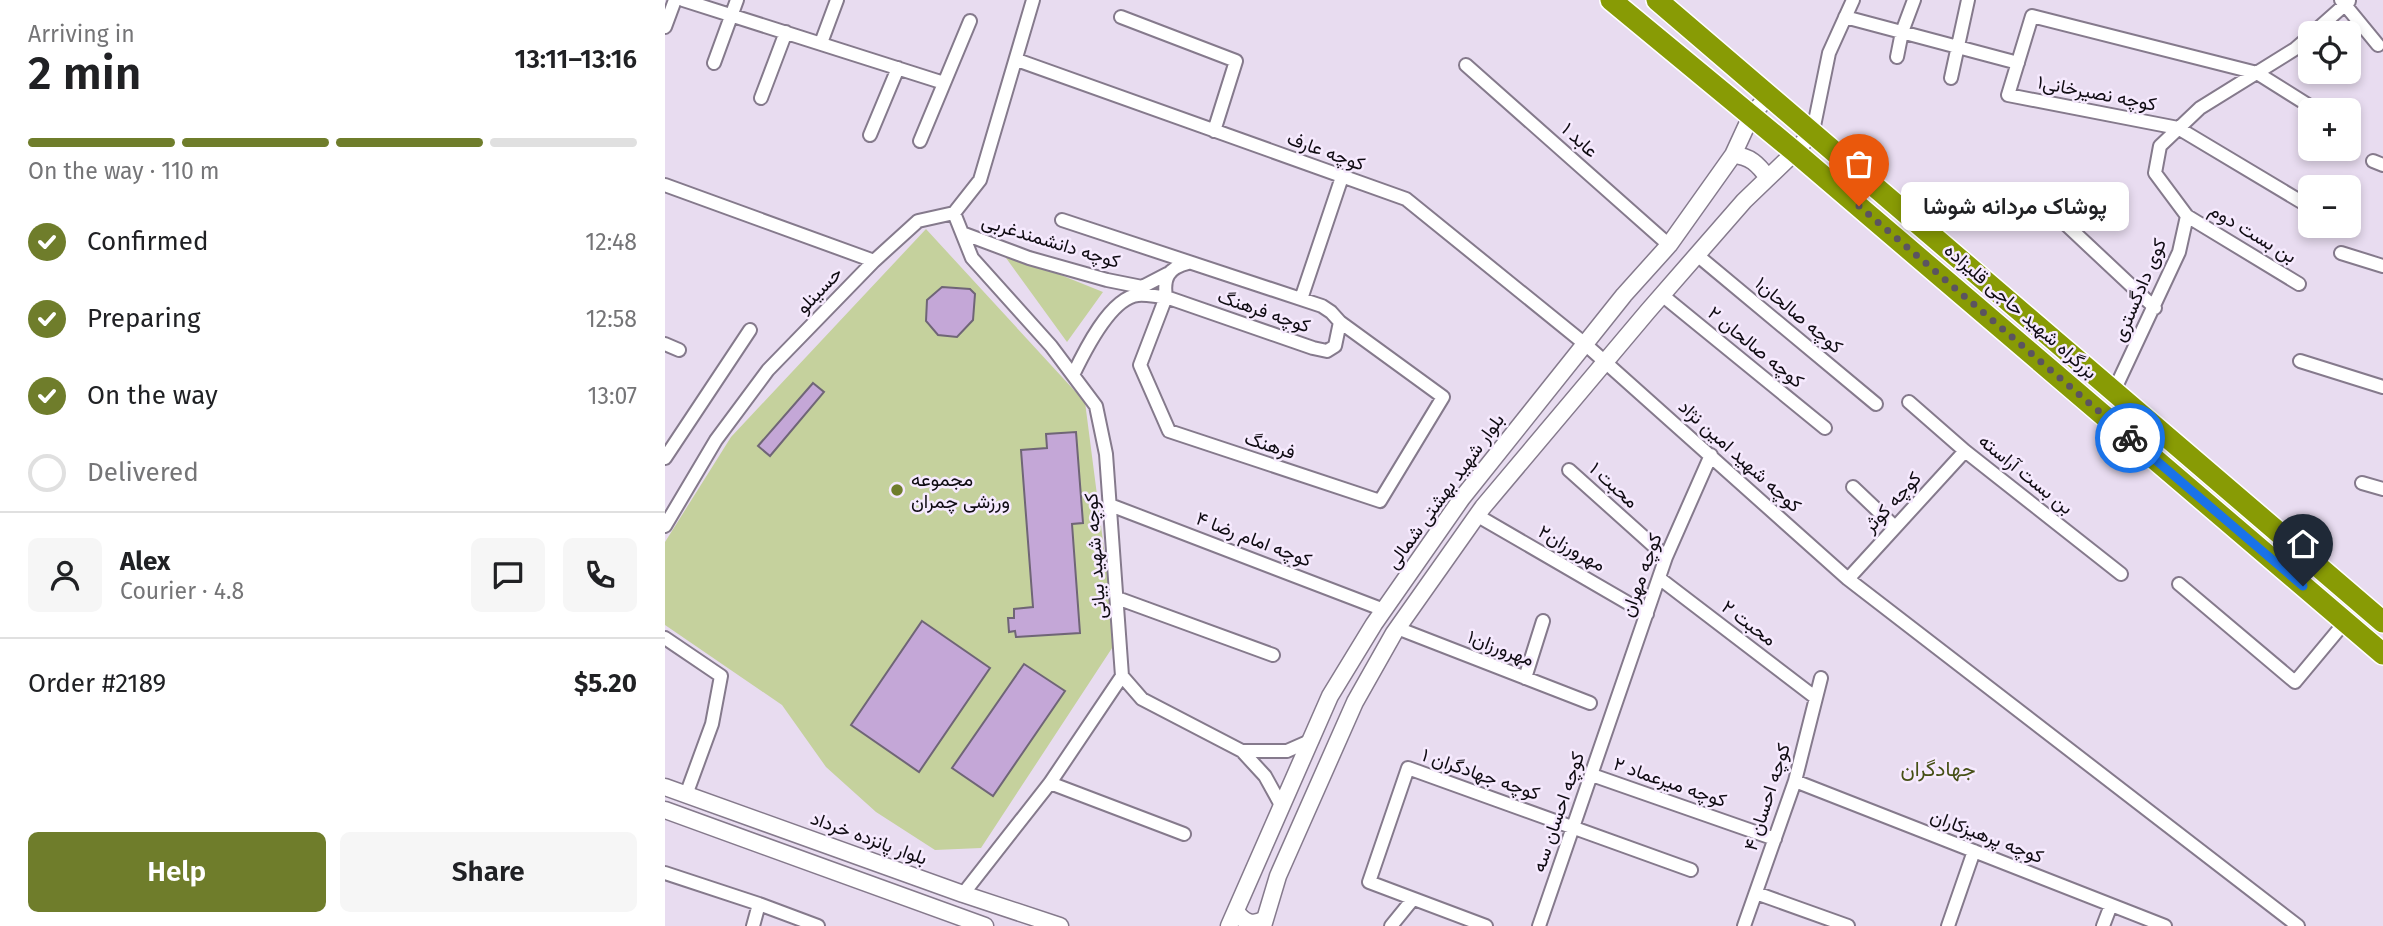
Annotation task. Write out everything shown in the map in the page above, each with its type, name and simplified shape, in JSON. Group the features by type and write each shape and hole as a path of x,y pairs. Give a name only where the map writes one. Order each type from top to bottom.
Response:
{"highway":[{"name":"بزرگراه شهید حاجی قلیزاده","path":"1611,0 1795,152 2383,654"},
{"name":"بزرگراه شهید حاجی قلیزاده","path":"1657,0 2383,622"}],"main road":[{"name":"بلوار شهید بهشتی شمالی","path":"1232,919 1330,696 1384,610 1462,498 1585,344 1669,245 1733,155 1751,116 1769,95"},
{"path":"1232,919 1251,926 1264,923 1278,876 1355,702 1397,628 1478,516 1662,295 1744,201 1813,131"},
{"path":"1733,155 1745,156 1759,164 1768,178"},
{"name":"بلوار پانزده خرداد","path":"665,787 1060,926"},
{"path":"665,810 985,926"}],"street":[{"path":"665,27 675,0"},
{"path":"683,0 944,83"},
{"path":"714,63 737,0"},
{"path":"821,43 837,0"},
{"path":"874,261 918,221 954,213 980,180 1033,0"},
{"path":"1813,131 1829,53 1853,0"},
{"path":"1897,57 1902,32 1914,0"},
{"path":"1951,78 1968,0"},
{"path":"2325,21 2345,2 2378,46"},
{"path":"1845,17 2018,63 2032,16 2257,72 2298,98"},
{"path":"1121,17 1236,61 1214,131"},
{"path":"920,141 970,21"},
{"path":"761,98 786,32"},
{"path":"2187,216 2155,173 2160,146 2200,108 2298,46"},
{"name":"کوچه عارف","path":"1017,60 1406,199 1605,363"},
{"name":"کوچه نصیرخانی۱","path":"2018,63 2008,95 2178,128 2298,200"},
{"name":"عابد ۱","path":"1466,65 1669,245"},
{"path":"870,135 898,68"},
{"path":"1301,299 1342,177"},
{"name":"حسینلو","path":"665,185 874,261 768,370 716,440 665,526"},
{"path":"2041,201 2155,308"},
{"name":"کوچه شهید بیانی","path":"954,213 972,258 1051,346 1096,406 1106,454 1122,676"},
{"name":"بن بست دوم","path":"2187,216 2299,284"},
{"name":"کوی دادگستری","path":"2114,391 2179,252 2187,216"},
{"name":"کوچه فرهنگ","path":"1062,220 1322,306 1340,322 1335,346 1327,351 1313,348 1166,298"},
{"name":"کوچه دانشمندغربی","path":"962,233 1028,258 1142,287 1167,274"},
{"path":"2341,253 2383,266"},
{"name":"کوچه صالحان۱","path":"1697,255 1876,404"},
{"path":"1073,375 1092,338 1119,303 1136,295 1166,298 1164,287 1167,274 1174,267 1188,263"},
{"name":"کوچه صالحان ۲","path":"1662,295 1825,428"},
{"name":"فرهنگ","path":"1166,298 1140,365 1169,432 1380,501 1443,397 1340,322"},
{"path":"665,457 750,330"},
{"path":"665,344 679,350"},
{"path":"2300,361 2383,387"},
{"name":"کوچه شهید امین نژاد","path":"1605,363 1848,579 2298,926"},
{"name":"بن بست آراسته","path":"1909,402 1965,451 2120,574"},
{"name":"کوچه کوثر","path":"1848,579 1965,451"},
{"name":"کوچه مهران","path":"1614,711 1666,557 1711,455"},
{"name":"محبت ۱","path":"1569,470 1666,557"},
{"path":"2362,483 2383,489"},
{"path":"1853,487 1895,527"},
{"name":"کوچه امام رضا ۴","path":"1110,505 1384,610"},
{"name":"مهرورزان۲","path":"1478,516 1647,614"},
{"name":"محبت ۲","path":"1659,578 1816,698"},
{"path":"2179,584 2295,682 2345,622"},
{"path":"1117,598 1273,655"},
{"path":"1525,678 1543,621"},
{"name":"مهرورزان۱","path":"1397,628 1590,703"},
{"path":"665,638 721,676 712,724 687,795"},
{"path":"963,894 1050,783 1122,676 1142,699 1242,751 1265,776 1282,805"},
{"name":"کوچه احسان ۴","path":"1744,926 1795,781 1821,678"},
{"name":"کوچه احسان سه","path":"1539,926 1614,711"},
{"path":"1242,751 1287,751 1312,740"},
{"name":"کوچه جهادگران ۱","path":"1412,898 1369,882 1408,768 1574,828"},
{"name":"کوچه میرعماد ۲","path":"1592,775 1775,839"},
{"name":"کوچه پرهیزکاران","path":"1795,781 2165,926"},
{"path":"1050,783 1184,834"},
{"path":"1574,828 1691,870"},
{"path":"1948,926 1973,852"},
{"path":"665,873 818,926"},
{"path":"1756,893 1848,926"},
{"path":"1391,926 1412,898 1486,926"},
{"path":"753,926 759,904"},
{"path":"2103,926 2111,905"}],"green space":[{"name":"مجموعه ورزشی چمران","path":"926,229 1085,402 1116,642 981,848 935,850 876,812 826,767 782,705 665,625 665,542 731,437"},
{"path":"1001,251 1103,292 1067,342"}],"building":[{"path":"942,287 970,289 975,294 973,320 957,337 938,335 926,321 927,300"},
{"path":"813,383 824,392 770,456 758,446"},
{"path":"1076,432 1083,523 1072,524 1080,633 1016,637 1015,631 1009,632 1008,618 1014,618 1014,609 1033,607 1021,450 1047,448 1046,434"},
{"path":"922,621 990,668 919,772 851,725"},
{"path":"1024,664 1065,691 993,796 952,768"}],"way so far":[{"path":"1859,206 2130,438"}],"place":[{"name":"پوشاک مردانه شوشا","path":"1859,206"},
{"name":"مجموعه ورزشی چمران","path":"897,490"}],"district":[{"name":"جهادگران","path":"1938,769"}],"route":[{"path":"2130,438 2303,586"}]}
